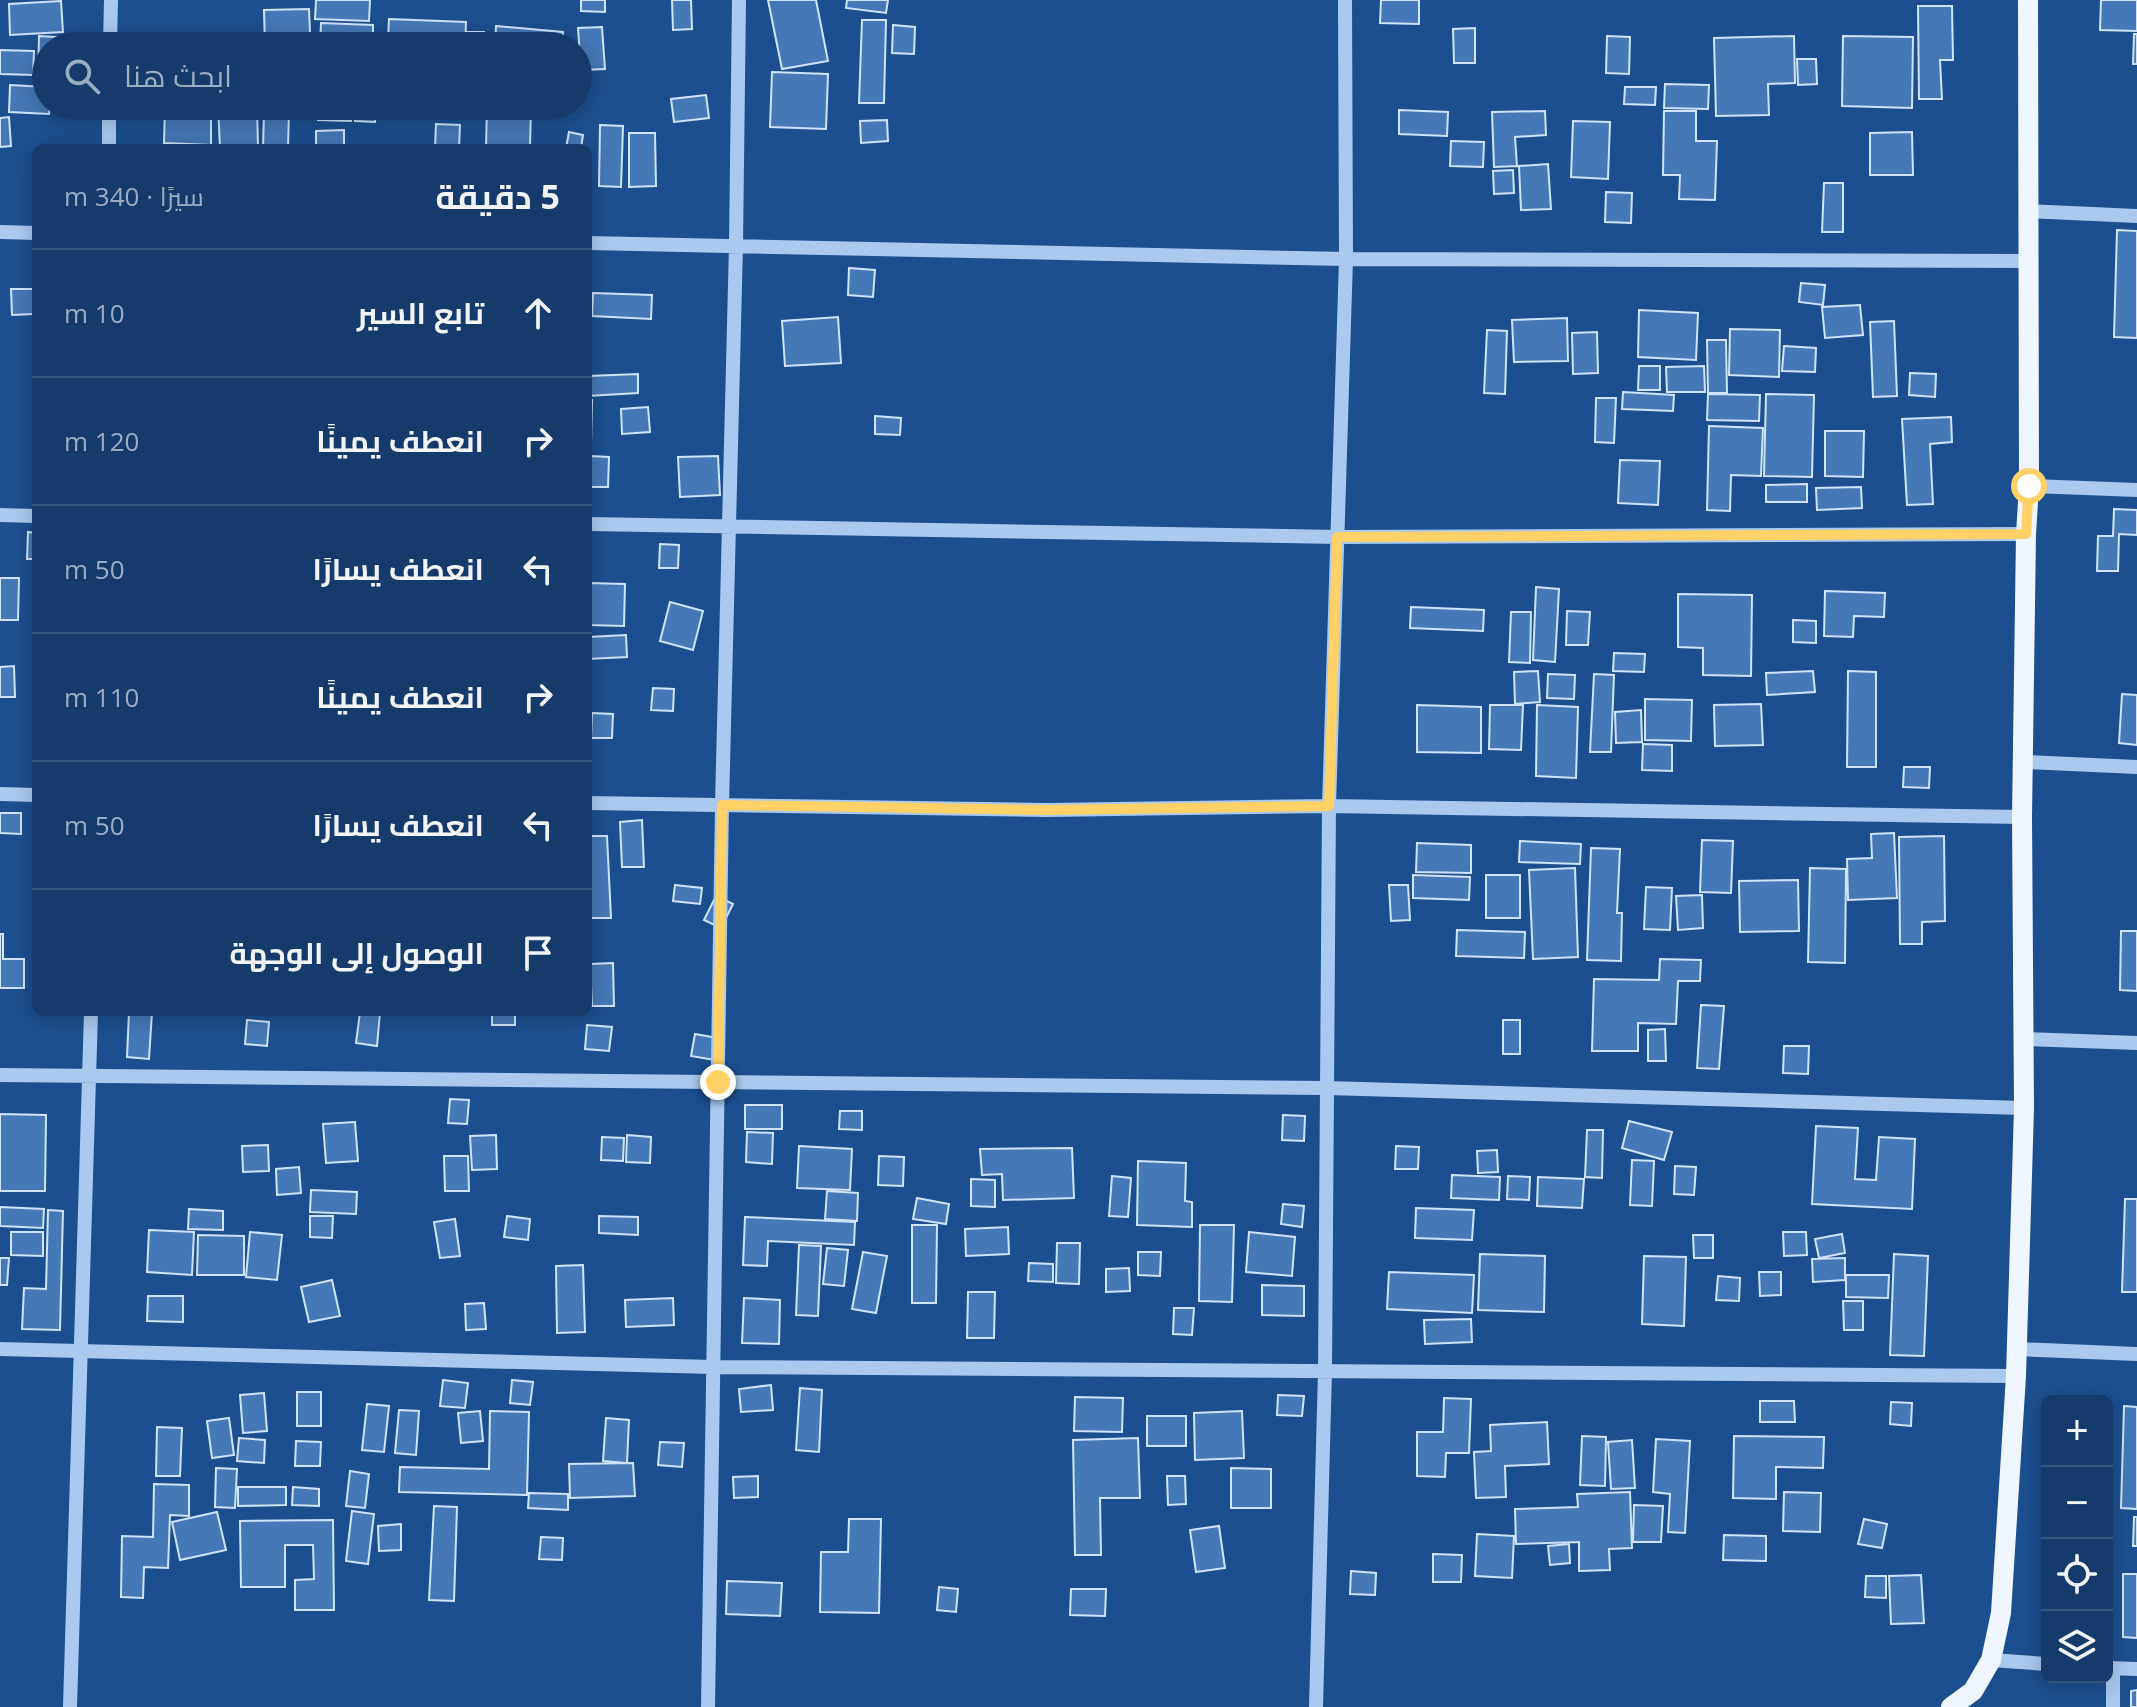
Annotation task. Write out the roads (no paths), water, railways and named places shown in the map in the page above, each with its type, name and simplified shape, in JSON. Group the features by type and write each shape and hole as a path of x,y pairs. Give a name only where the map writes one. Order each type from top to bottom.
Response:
{"main road":[{"path":"1951,1707 1973,1699 1991,1660 2001,1613 2016,1376 2024,1108 2022,817 2029,486 2028,0"}],"street":[{"path":"110,32 111,0"},
{"path":"708,1707 739,0"},
{"path":"1316,1707 1325,1371 1329,806 1346,259 1345,0"},
{"path":"109,120 109,144"},
{"path":"2029,211 2137,216"},
{"path":"0,232 32,233"},
{"path":"592,243 1346,259 2029,261"},
{"path":"2029,486 2137,490"},
{"path":"0,515 32,516"},
{"path":"592,524 1337,537 2026,534"},
{"path":"2024,762 2137,767"},
{"path":"0,794 32,795"},
{"path":"592,803 1046,810 1329,806 2022,817"},
{"path":"70,1707 91,1016"},
{"path":"2023,1039 2137,1043"},
{"path":"0,1075 1327,1088 2024,1108"},
{"path":"0,1349 713,1367 2016,1376"},
{"path":"2017,1349 2137,1354"},
{"path":"1991,1660 2041,1664"},
{"path":"2113,1668 2137,1669"},
{"path":"2111,1683 2113,1707"}]}
